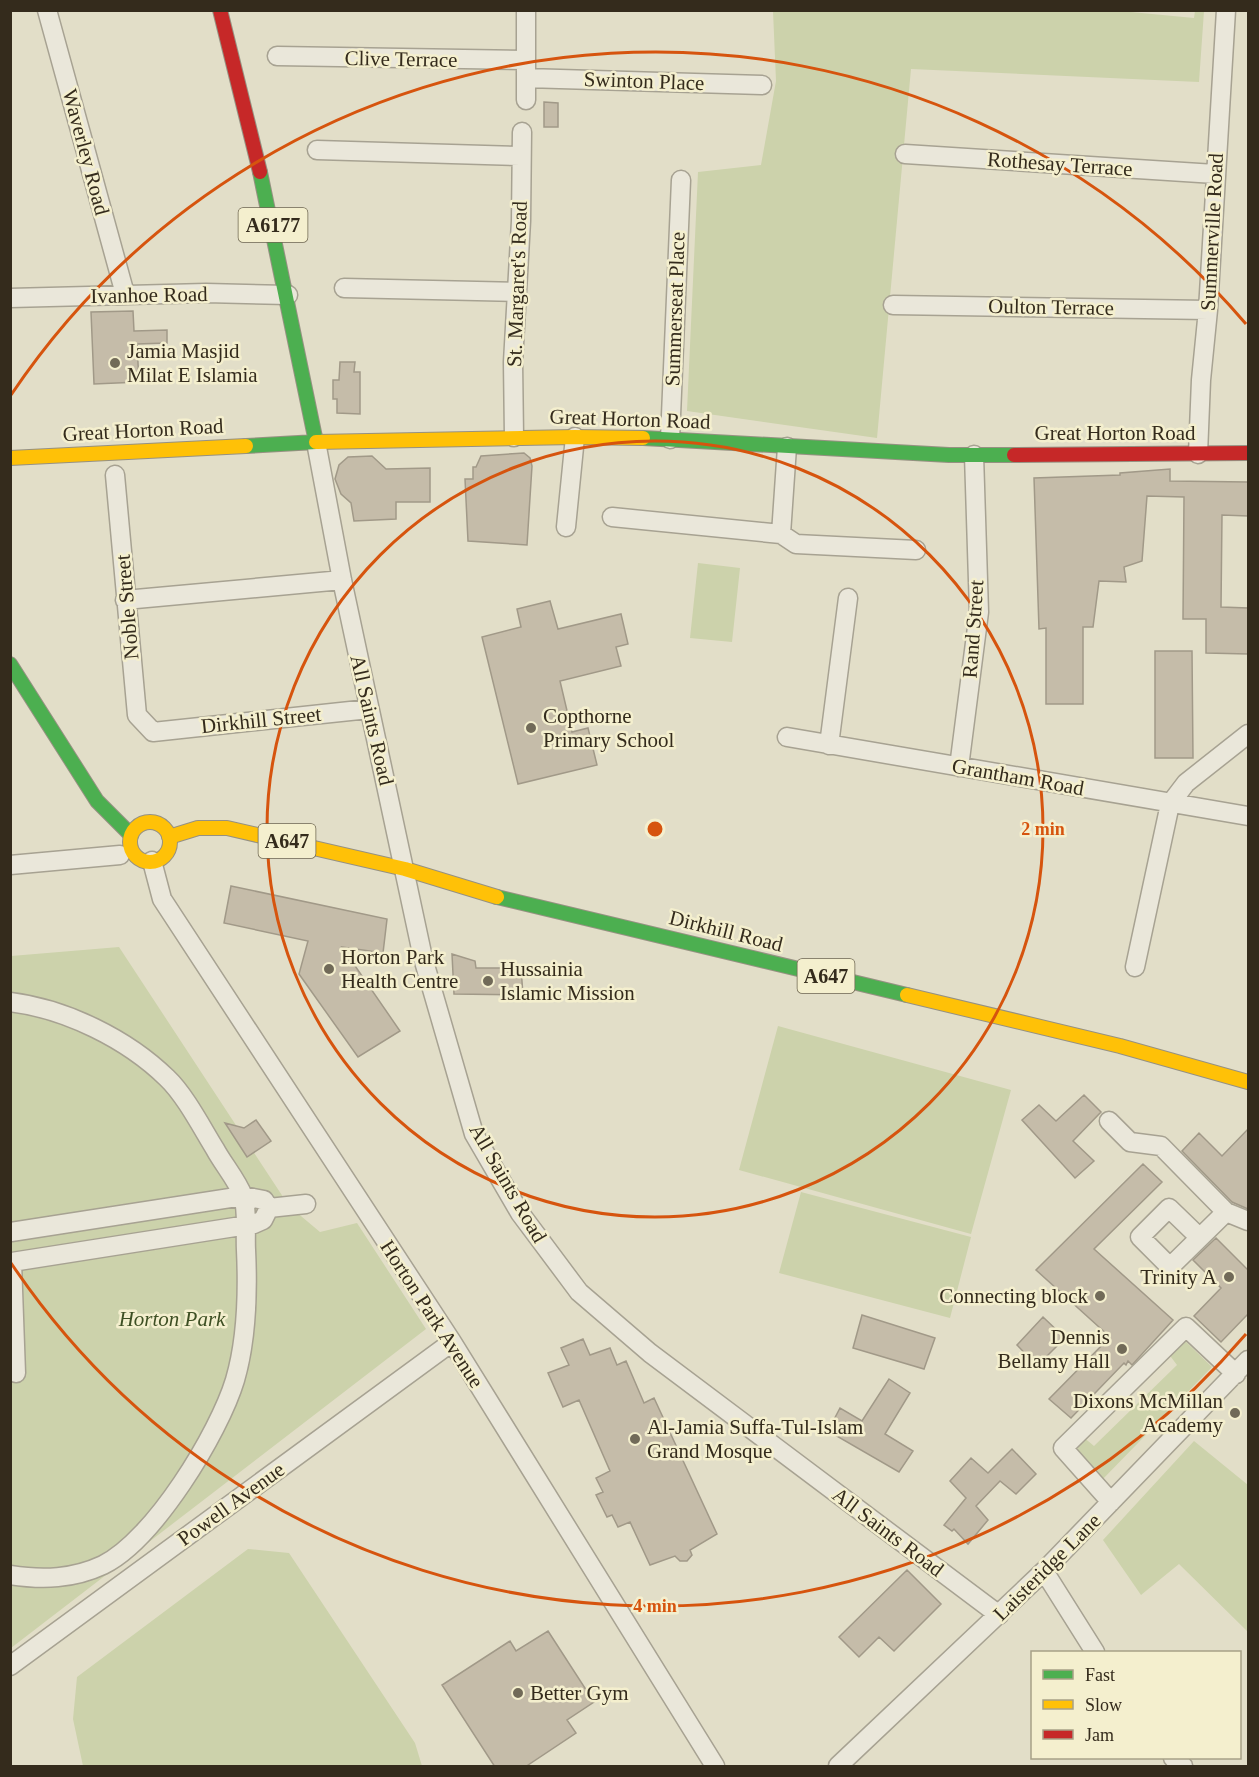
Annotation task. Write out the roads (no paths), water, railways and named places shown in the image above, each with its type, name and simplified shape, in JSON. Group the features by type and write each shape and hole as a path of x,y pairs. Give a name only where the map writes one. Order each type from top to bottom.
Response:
{"main road":[{"name":"A6177","path":"220,10 257,156 288,295 316,442"},
{"name":"Great Horton Road","path":"10,458 316,442 514,437 670,439 787,447 974,455 1248,453"},
{"name":"Horton Park Avenue","path":"10,664 98,801 134,851"},
{"name":"Horton Park Avenue","path":"75,764 116,800"},
{"path":"132,813 163,826 170,844 164,856 134,851 138,825 151,821"},
{"name":"A647","path":"169,837 186,830 207,826 227,828 405,868"},
{"name":"Dirkhill Road","path":"405,868 498,897 1120,1046 1248,1082"}],"street":[{"name":"Waverley Road","path":"47,10 125,294"},
{"path":"526,10 526,99"},
{"name":"Summerville Road","path":"1198,454 1226,10"},
{"name":"Clive Terrace","path":"277,56 526,69"},
{"name":"Swinton Place","path":"526,69 762,85"},
{"name":"St. Margaret's Road","path":"514,437 513,362 521,221 522,132"},
{"path":"317,150 520,156"},
{"name":"Rothesay Terrace","path":"905,154 1215,174"},
{"name":"Summerseat Place","path":"670,439 681,180"},
{"path":"344,288 517,292"},
{"name":"Ivanhoe Road","path":"10,298 125,294 288,295"},
{"name":"Oulton Terrace","path":"893,305 1208,310"},
{"path":"566,527 575,437"},
{"name":"All Saints Road","path":"316,442 342,580 426,969 474,1134 520,1213 579,1293 650,1353 999,1615"},
{"path":"781,534 787,447"},
{"name":"Rand Street","path":"959,767 979,612 974,455"},
{"name":"Noble Street","path":"115,475 125,600 138,714 153,732"},
{"path":"612,517 781,534 796,544 916,550"},
{"path":"125,600 342,580"},
{"path":"828,745 848,598"},
{"name":"Dirkhill Street","path":"153,732 369,709"},
{"path":"1135,967 1170,804 1186,783 1248,734"},
{"name":"Grantham Road","path":"787,737 1248,816"},
{"path":"10,865 134,851"},
{"name":"Horton Park Avenue","path":"134,851 162,899 452,1342 715,1767"},
{"path":"10,1002 30,1005 83,1023 125,1045 168,1078 243,1196 248,1280 236,1377 227,1404 206,1445 177,1489 139,1536 105,1564 67,1578 33,1579 10,1575"},
{"path":"1109,1120 1130,1142 1161,1146 1226,1212 1248,1221"},
{"path":"11,1232 243,1196 264,1200 268,1208 263,1220 245,1225 11,1262"},
{"path":"268,1208 306,1204"},
{"path":"164,1238 166,1208"},
{"path":"1199,1237 1169,1208 1140,1237 1170,1267 1186,1263 1199,1237 1226,1212"},
{"path":"88,1220 88,1249"},
{"path":"11,1232 19,1233 27,1245 22,1258 11,1262"},
{"path":"11,1262 16,1373"},
{"path":"1111,1502 1063,1448 1186,1327 1236,1374"},
{"name":"Powell Avenue","path":"10,1666 452,1342"},
{"name":"Laisteridge Lane","path":"838,1767 1044,1571 1248,1360"},
{"path":"1044,1571 1094,1651"}],"place":[{"name":"Jamia Masjid Milat E Islamia","path":"115,363"},
{"name":"Copthorne Primary School","path":"531,728"},
{"name":"Horton Park Health Centre","path":"329,969"},
{"name":"Hussainia Islamic Mission","path":"488,981"},
{"name":"Trinity A","path":"1229,1277"},
{"name":"Connecting block","path":"1100,1296"},
{"name":"Dennis Bellamy Hall","path":"1122,1349"},
{"name":"Dixons McMillan Academy","path":"1235,1413"},
{"name":"Al-Jamia Suffa-Tul-Islam Grand Mosque","path":"635,1439"},
{"name":"Better Gym","path":"518,1693"}],"park label":[{"name":"Horton Park","path":"172,1319"}]}
